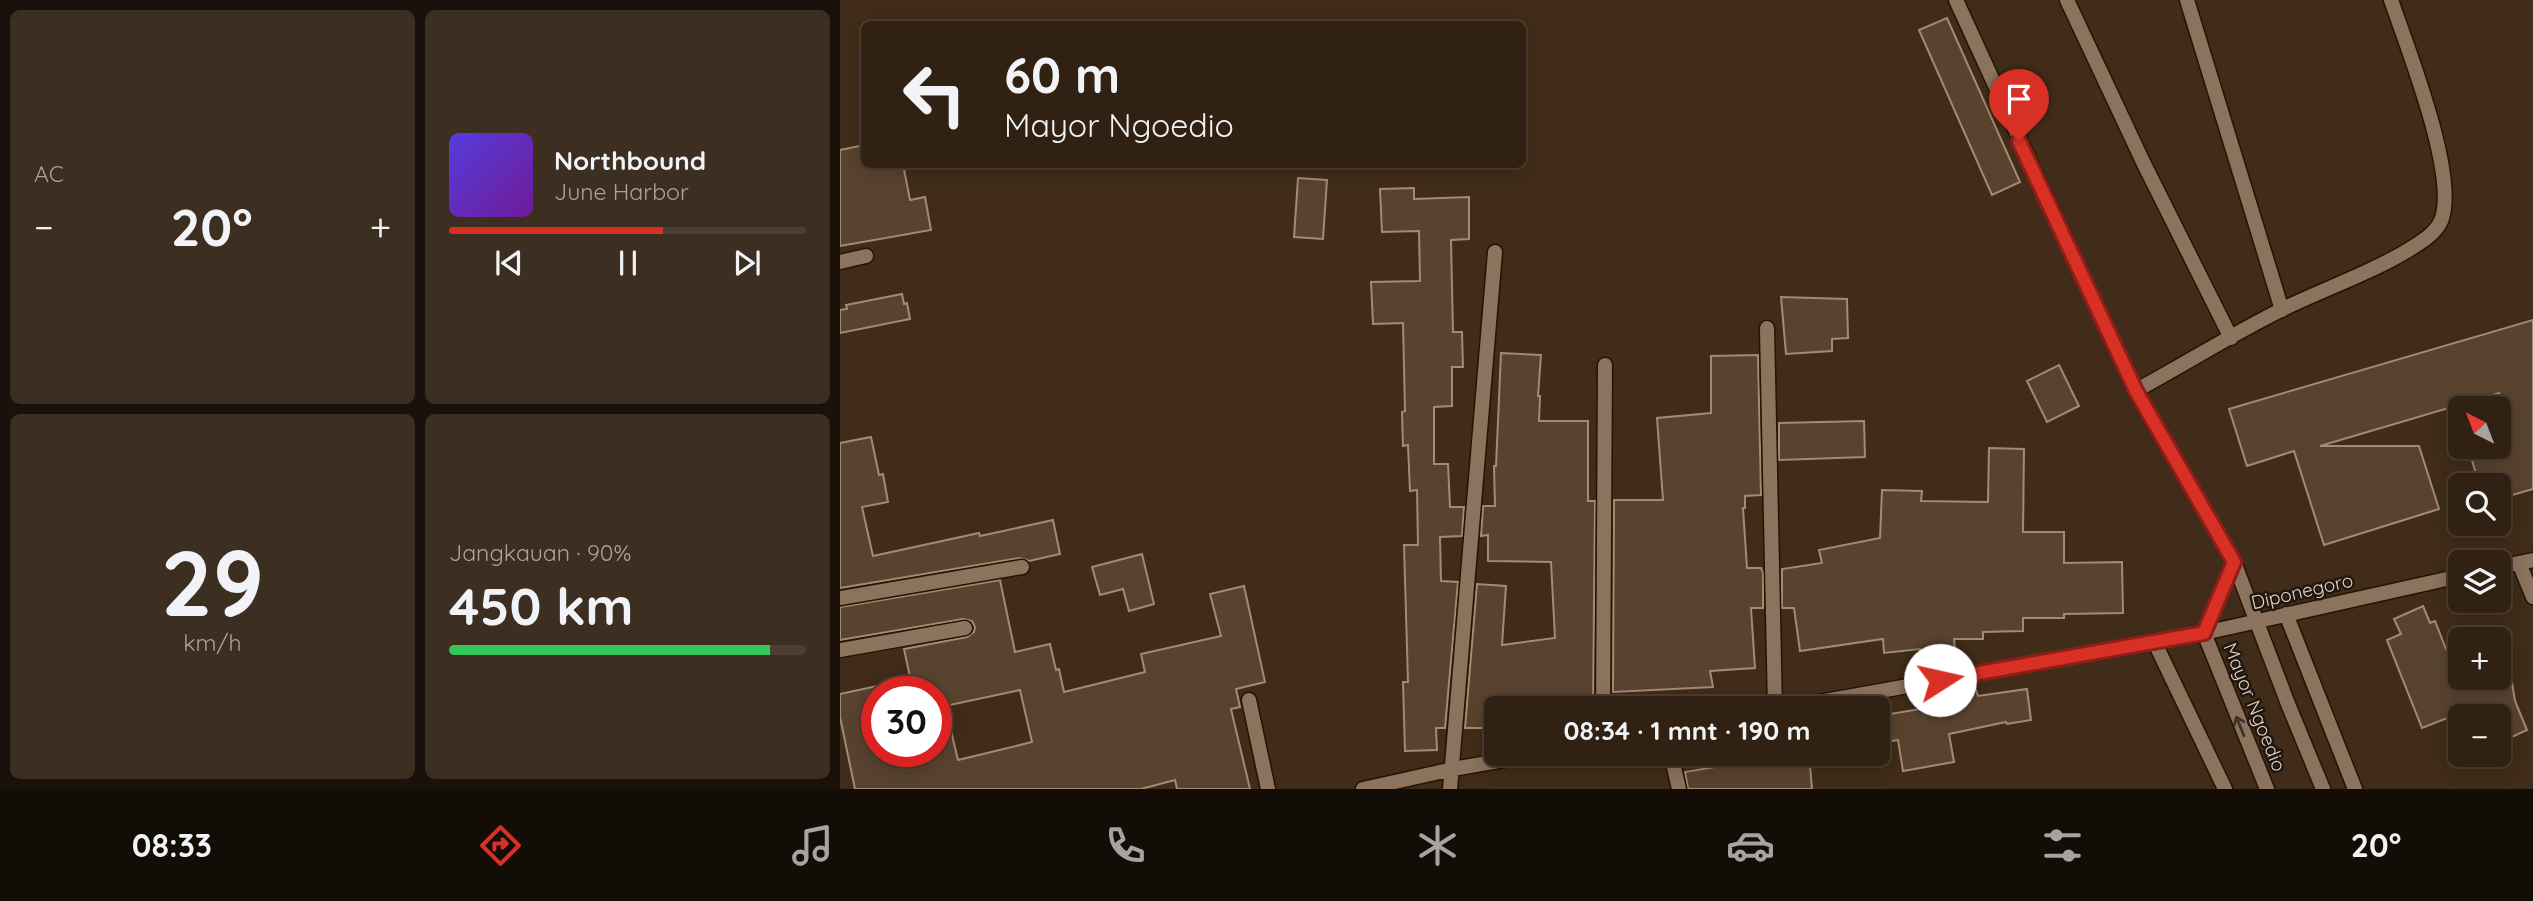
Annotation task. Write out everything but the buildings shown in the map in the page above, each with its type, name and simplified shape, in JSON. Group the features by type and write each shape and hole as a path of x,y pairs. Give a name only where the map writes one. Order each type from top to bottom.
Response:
{"street":[{"name":"Mayor Ngoedio","path":"1956,0 2136,391 2234,562 2323,789"},
{"path":"2067,0 2144,164 2231,338"},
{"path":"2187,0 2282,310"},
{"path":"2136,391 2282,310 2409,250 2431,234 2440,222 2444,187 2438,151 2426,102 2391,0"},
{"path":"1450,789 1495,252"},
{"path":"840,262 866,256"},
{"path":"1767,328 1777,696"},
{"path":"1604,696 1605,365"},
{"name":"Mayor Ngoedio","path":"2234,562 2204,633 2267,789"},
{"path":"2526,562 2533,597"},
{"path":"840,598 1022,567"},
{"name":"Diponegoro","path":"1849,696 2204,633 2448,579"},
{"path":"2286,614 2355,789"},
{"path":"840,650 965,628"},
{"path":"2154,641 2225,789"},
{"path":"1250,700 1268,789"},
{"path":"1363,789 1484,764"},
{"path":"1674,766 1679,789"}],"route":[{"path":"1940,680 2204,633 2234,562 2136,391 2019,141"}]}
